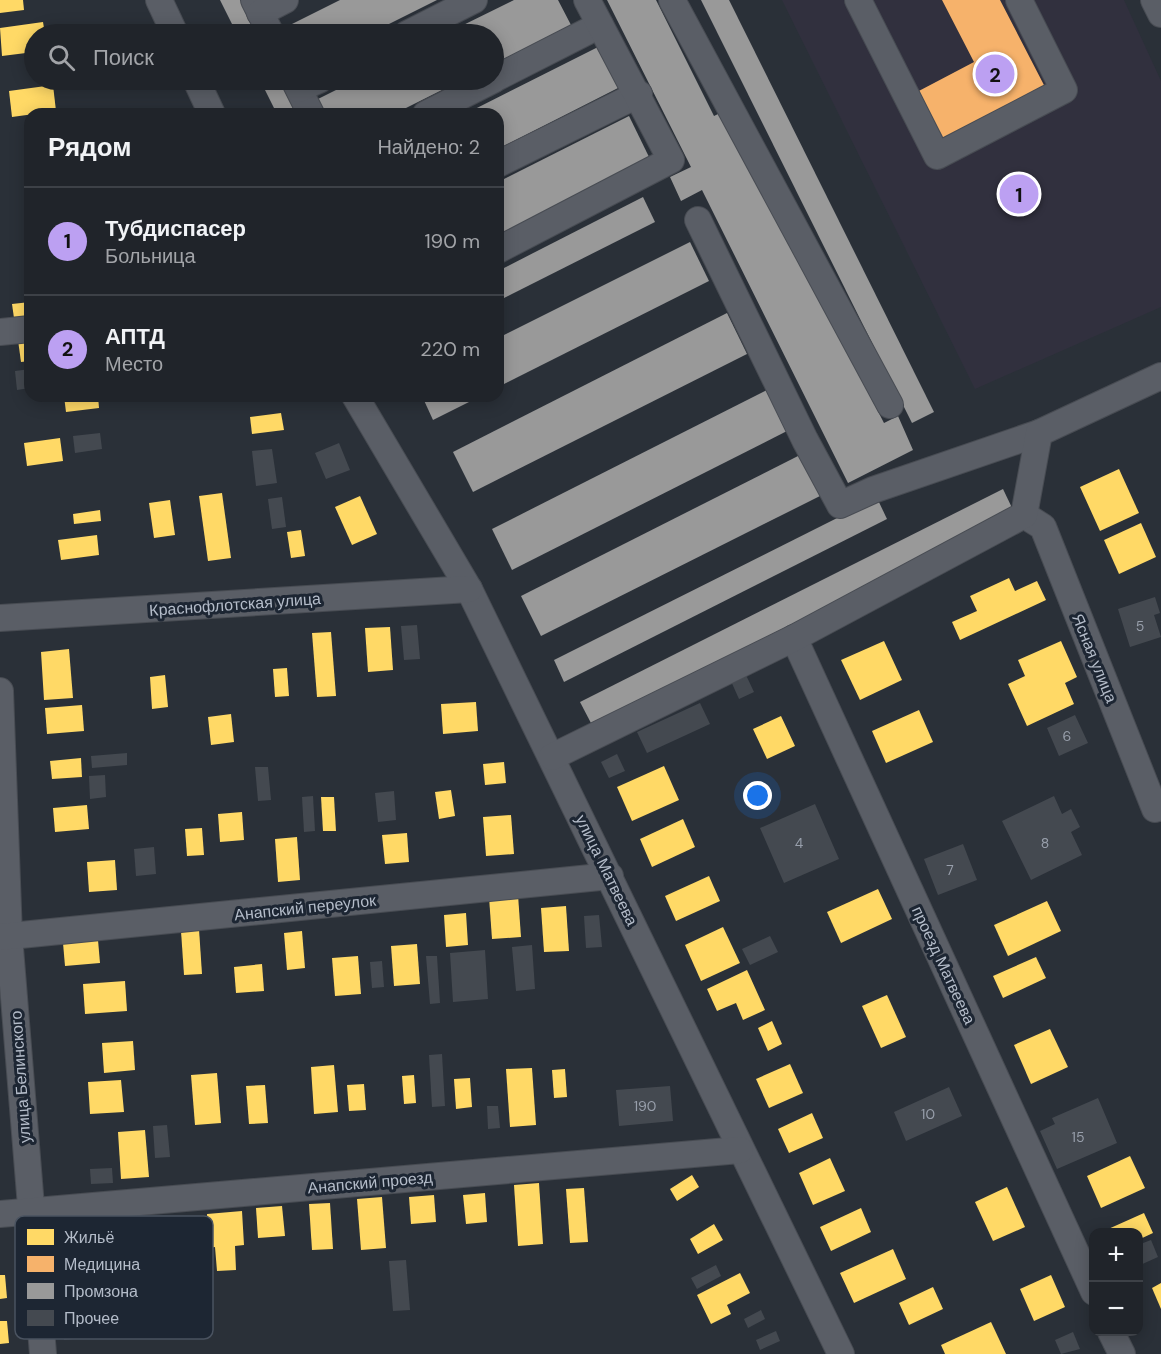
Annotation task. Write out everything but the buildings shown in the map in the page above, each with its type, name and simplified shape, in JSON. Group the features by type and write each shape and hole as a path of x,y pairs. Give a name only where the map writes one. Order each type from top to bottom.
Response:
{"lane":[{"path":"159,0 170,24"},
{"path":"262,16 285,0"},
{"path":"426,24 474,0"},
{"path":"504,247 671,160 639,94 587,0"},
{"path":"672,0 890,405"},
{"path":"858,0 937,156 1064,90 1019,0"},
{"path":"1154,0 1161,14"},
{"path":"504,73 600,25"},
{"path":"201,90 209,108"},
{"path":"306,90 310,108"},
{"path":"437,108 472,90"},
{"path":"504,161 639,94"},
{"path":"698,220 805,440 840,505 873,490 1039,433 1161,376"},
{"path":"0,332 24,330"},
{"name":"улица Матвеева","path":"359,402 469,589 841,1354"},
{"path":"552,757 794,638 1024,515 1039,433"},
{"name":"Ясная улица","path":"1024,515 1043,527 1155,809"},
{"name":"Краснофлотская улица","path":"0,618 469,589"},
{"name":"проезд Матвеева","path":"794,638 1089,1282"},
{"name":"улица Белинского","path":"0,691 5,937 31,1216"},
{"name":"Анапский переулок","path":"5,937 610,876"},
{"name":"Анапский проезд","path":"0,1214 740,1149"},
{"path":"1113,1336 1122,1354"},
{"name":"улица Белинского","path":"42,1339 43,1354"}],"shaded area":[{"path":"782,0 1124,0 1161,81 1161,307 975,389"}],"place":[{"name":"АПТД","path":"995,74"},
{"name":"Тубдиспасер","path":"1019,194"}]}
